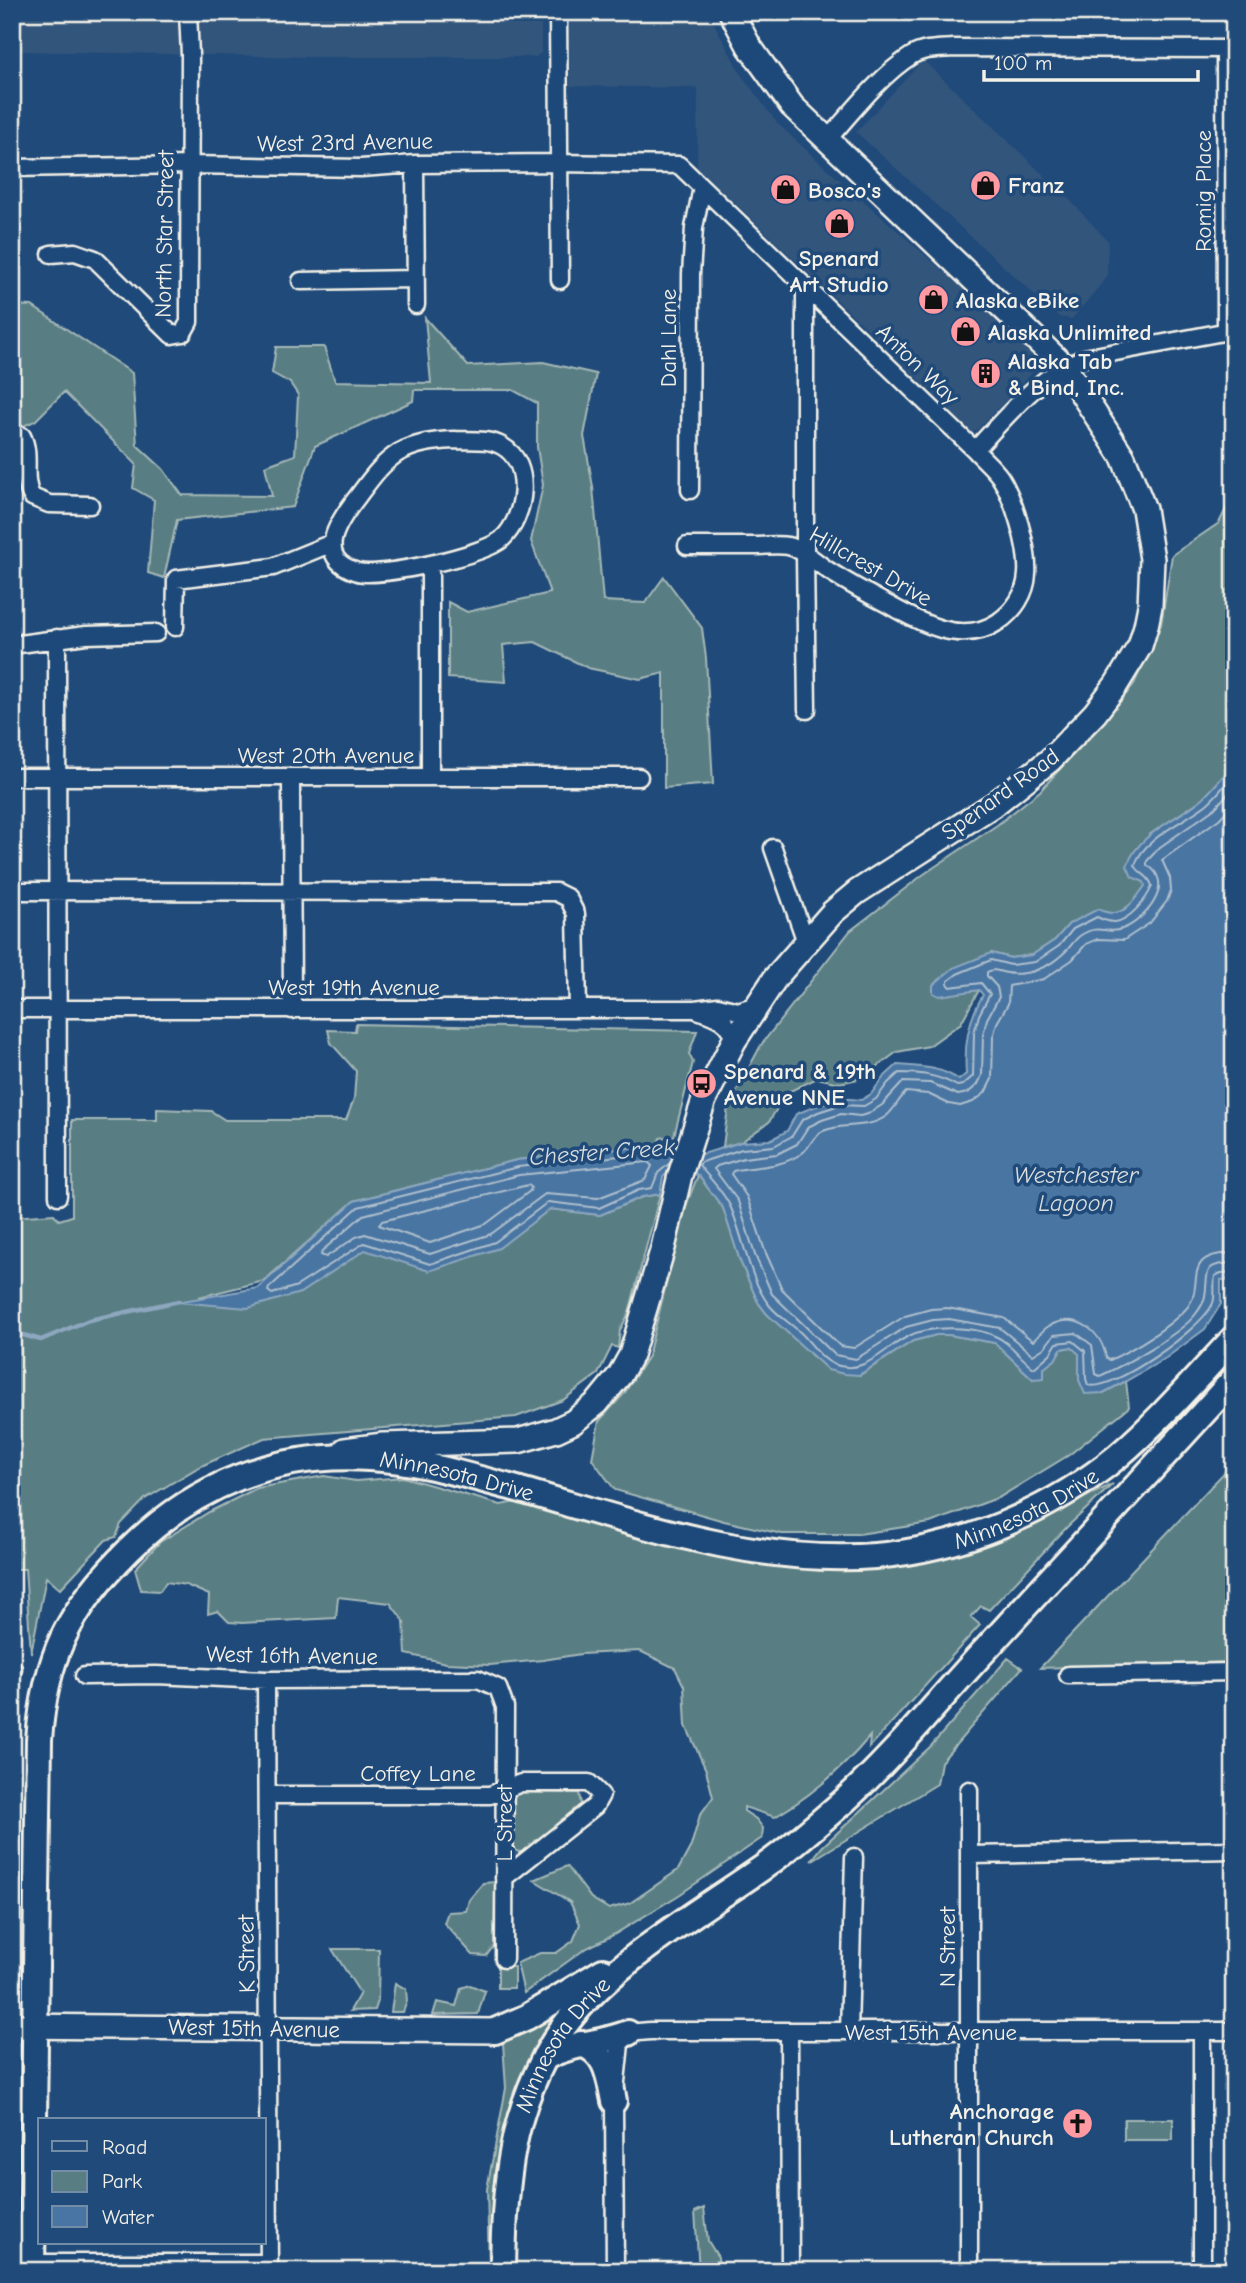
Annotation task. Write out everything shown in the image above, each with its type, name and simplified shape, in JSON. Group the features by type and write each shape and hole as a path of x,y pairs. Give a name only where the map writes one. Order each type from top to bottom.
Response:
{"main road":[{"name":"Spenard Road","path":"286,1463 333,1451 383,1446 518,1441 556,1430 585,1412 610,1390 631,1355 700,1110 734,1041 776,976 833,912 857,892 996,803 1050,760 1095,713 1140,646 1150,606 1152,559 1143,509 1124,459 1064,366 792,106 766,73 731,12"},
{"name":"Minnesota Drive","path":"25,2265 23,2026 42,1702 49,1669 61,1638 85,1599 154,1525 193,1497 258,1471 286,1463 369,1458 418,1464 721,1544 778,1555 829,1558 878,1556 919,1550 972,1536 1021,1517 1065,1493 1116,1458 1163,1415 1234,1338"},
{"name":"Minnesota Drive","path":"503,2271 507,2181 513,2142 526,2098 545,2057 570,2019 607,1980 676,1927 769,1863 846,1799 1234,1378"},
{"path":"1167,1453 1234,1394"},
{"path":"495,2031 527,2017 676,1927"},
{"name":"West 15th Avenue","path":"23,2026 495,2031"},
{"path":"545,2057 558,2050 628,2033"},
{"path":"581,2044 589,2046 601,2057 614,2101"}],"street":[{"name":"North Star Street","path":"51,254 75,252 95,259 172,335 183,333 189,322 188,12"},
{"path":"558,12 560,280"},
{"path":"828,139 894,70 912,55 928,50 1229,49"},
{"name":"Romig Place","path":"1229,49 1230,331"},
{"name":"West 23rd Avenue","path":"12,168 189,165 361,168 415,164 558,163 679,165"},
{"path":"415,164 416,304"},
{"name":"Anton Way","path":"679,165 975,450"},
{"name":"Dahl Lane","path":"690,490 691,274 694,228 702,187"},
{"path":"301,281 415,279"},
{"path":"805,288 804,555 807,710"},
{"path":"975,450 1045,378 1064,366 1084,358 1230,331"},
{"path":"17,434 26,450 26,482 32,497 49,505 90,505"},
{"path":"446,441 487,442 504,447 513,456 520,471 522,494 517,520 501,540 494,544 430,564 377,573 358,572 338,558 332,543 333,534 372,478 389,460 403,451 423,443 446,441"},
{"name":"Hillcrest Drive","path":"687,547 790,546 864,592 936,629 975,632 989,628 1006,617 1018,603 1024,588 1026,556 1005,487 998,475 975,450"},
{"path":"175,627 176,579 273,567 332,543"},
{"path":"430,564 430,777"},
{"path":"12,645 57,638 156,633"},
{"path":"57,638 58,1196"},
{"name":"West 20th Avenue","path":"12,777 639,777"},
{"path":"291,778 292,1010"},
{"path":"773,848 806,942"},
{"path":"12,891 556,892 568,898 576,914 578,1009"},
{"name":"West 19th Avenue","path":"12,1009 695,1009 718,1006 738,1011 757,1005"},
{"name":"West 19th Avenue","path":"695,1009 724,1022 732,1032 734,1041"},
{"path":"1068,1675 1234,1672"},
{"name":"West 16th Avenue","path":"84,1676 156,1675 266,1680 478,1679 498,1688"},
{"name":"K Street","path":"266,1680 270,2028 269,2267"},
{"name":"L Street","path":"498,1688 505,1707 504,1959"},
{"name":"Coffey Lane","path":"267,1795 490,1795 521,1783 589,1783 601,1795 595,1807 504,1878"},
{"name":"N Street","path":"969,1790 969,2271"},
{"path":"970,1855 1234,1850"},
{"path":"849,2031 854,1857"},
{"path":"789,2031 790,2271"},
{"name":"West 15th Avenue","path":"628,2033 1234,2031"},
{"path":"1202,2032 1202,2271"},
{"path":"615,2271 614,2101 620,2044 628,2033"},
{"path":"25,2265 269,2267"}],"shaded area":[{"path":"12,12 541,12 541,53 536,57 310,57 12,51"},
{"path":"569,12 708,12 742,76 778,124 1011,331 1035,355 1038,360 1036,369 972,432 697,167 698,88 570,86"},
{"name":"Franz","path":"923,60 1069,199 1108,241 1107,277 1072,319 1059,317 856,132"}],"green space":[{"path":"12,305 32,306 132,373 137,445 163,469 182,495 272,496 265,466 295,455 298,395 290,383 272,373 276,347 324,347 335,381 431,383 425,318 468,366 543,362 596,374 584,436 593,487 603,601 645,603 664,577 702,628 713,784 664,788 664,673 640,679 588,668 535,642 503,645 506,682 448,678 448,602 467,612 550,593 531,541 543,485 537,447 537,403 513,390 414,390 413,401 315,446 293,507 177,520 164,578 148,573 154,500 133,488 136,464 64,392 35,421 21,427 12,407"},
{"path":"1234,493 1234,764 1204,798 1149,835 1145,886 1134,902 1116,915 1108,914 1069,924 1055,940 1032,955 1011,958 991,953 961,992 979,990 961,1023 929,1046 897,1052 862,1078 840,1083 817,1078 786,1093 769,1122 741,1142 723,1147 728,1107 761,1045 850,931 1040,791 1134,684 1161,625 1172,555 1219,523"},
{"path":"356,1024 697,1031 689,1054 693,1062 674,1136 660,1138 657,1145 517,1160 354,1201 264,1281 199,1297 233,1300 377,1241 515,1235 550,1209 600,1215 642,1197 660,1194 629,1313 620,1330 618,1348 612,1346 598,1374 563,1400 516,1417 264,1438 199,1467 145,1499 121,1524 116,1537 106,1540 60,1589 46,1577 31,1653 25,1569 12,1569 12,1217 54,1214 59,1220 72,1216 72,1120 157,1120 157,1109 211,1111 225,1120 346,1120 354,1099 356,1071 331,1043 328,1030 355,1031"},
{"path":"698,1175 723,1208 740,1261 758,1302 767,1314 798,1339 812,1356 860,1375 913,1341 936,1335 949,1335 995,1343 1033,1379 1061,1349 1071,1347 1079,1353 1079,1380 1103,1393 1126,1381 1129,1407 1069,1455 1000,1497 930,1523 859,1534 782,1534 724,1521 615,1490 592,1459 599,1421 624,1394 648,1356 686,1206"},
{"path":"1234,1462 1234,1662 1040,1668"},
{"path":"324,1476 356,1481 403,1477 501,1505 515,1502 624,1528 623,1533 633,1535 634,1532 740,1560 1003,1536 1113,1484 1067,1527 989,1610 981,1606 971,1617 980,1625 869,1748 870,1736 826,1781 775,1817 744,1807 744,1811 763,1828 762,1838 679,1895 585,1949 524,1993 517,1963 540,1953 556,1953 573,1941 580,1924 570,1902 534,1880 567,1866 591,1898 609,1909 630,1903 678,1870 691,1846 700,1815 713,1797 706,1770 686,1726 684,1686 675,1668 640,1651 581,1654 490,1665 446,1663 406,1654 404,1621 390,1603 338,1597 336,1618 242,1623 229,1622 218,1611 208,1614 209,1595 186,1585 166,1582 160,1591 141,1590 135,1569 160,1542 209,1512 257,1488"},
{"path":"1008,1658 1022,1668 941,1762 937,1784 811,1861 822,1847 931,1746"},
{"path":"519,1792 579,1793 581,1804 522,1853 514,1850 514,1797"},
{"path":"495,1882 494,1946 486,1956 473,1955 444,1923 448,1912 466,1911 469,1900 483,1883"},
{"path":"332,1949 379,1949 378,2001 375,2010 350,2011 360,1993"},
{"path":"498,1967 514,1967 514,1988 498,1988"},
{"path":"606,1973 544,2049 494,2228 489,2266 487,2189 506,2088 503,2043 506,2034"},
{"path":"395,1983 406,1989 407,2001 403,2012 391,2012"},
{"path":"470,1985 485,1991 478,2014 433,2015 437,2002 456,2006 461,1988"},
{"path":"1124,2119 1173,2119 1173,2140 1124,2140"},
{"path":"704,2208 708,2241 718,2257 719,2271 699,2271 695,2212"}],"water":[{"name":"Westchester Lagoon","path":"1234,764 1234,1279 1221,1280 1221,1304 1205,1329 1166,1358 1103,1393 1085,1394 1079,1380 1079,1354 1071,1347 1061,1349 1055,1360 1044,1368 1044,1378 1033,1379 995,1343 949,1335 936,1335 913,1341 859,1375 828,1370 767,1314 758,1302 740,1261 723,1208 698,1175 672,1169 663,1177 660,1194 642,1197 600,1215 550,1209 499,1248 429,1271 365,1250 300,1293 248,1308 177,1302 258,1288 354,1201 517,1160 657,1145 703,1154 741,1142 770,1140 787,1131 796,1114 839,1098 861,1100 871,1094 897,1065 937,1070 959,1080 966,1074 968,1033 983,995 979,990 939,996 933,993 933,985 953,968 991,953 1011,958 1032,955 1055,940 1069,924 1098,909 1113,913 1125,909 1145,886 1144,882 1132,877 1127,866 1133,854 1150,835 1204,797"}],"waterway":[{"name":"Chester Creek","path":"12,1332 41,1340 89,1320 179,1301"}],"place":[{"name":"Franz","path":"985,185"},
{"name":"Bosco's","path":"785,190"},
{"name":"Spenard Art Studio","path":"839,224"},
{"name":"Alaska eBike","path":"933,300"},
{"name":"Alaska Unlimited","path":"965,332"},
{"name":"Alaska Tab & Bind, Inc.","path":"985,374"},
{"name":"Spenard & 19th Avenue NNE","path":"701,1084"},
{"name":"Anchorage Lutheran Church","path":"1077,2124"}]}
